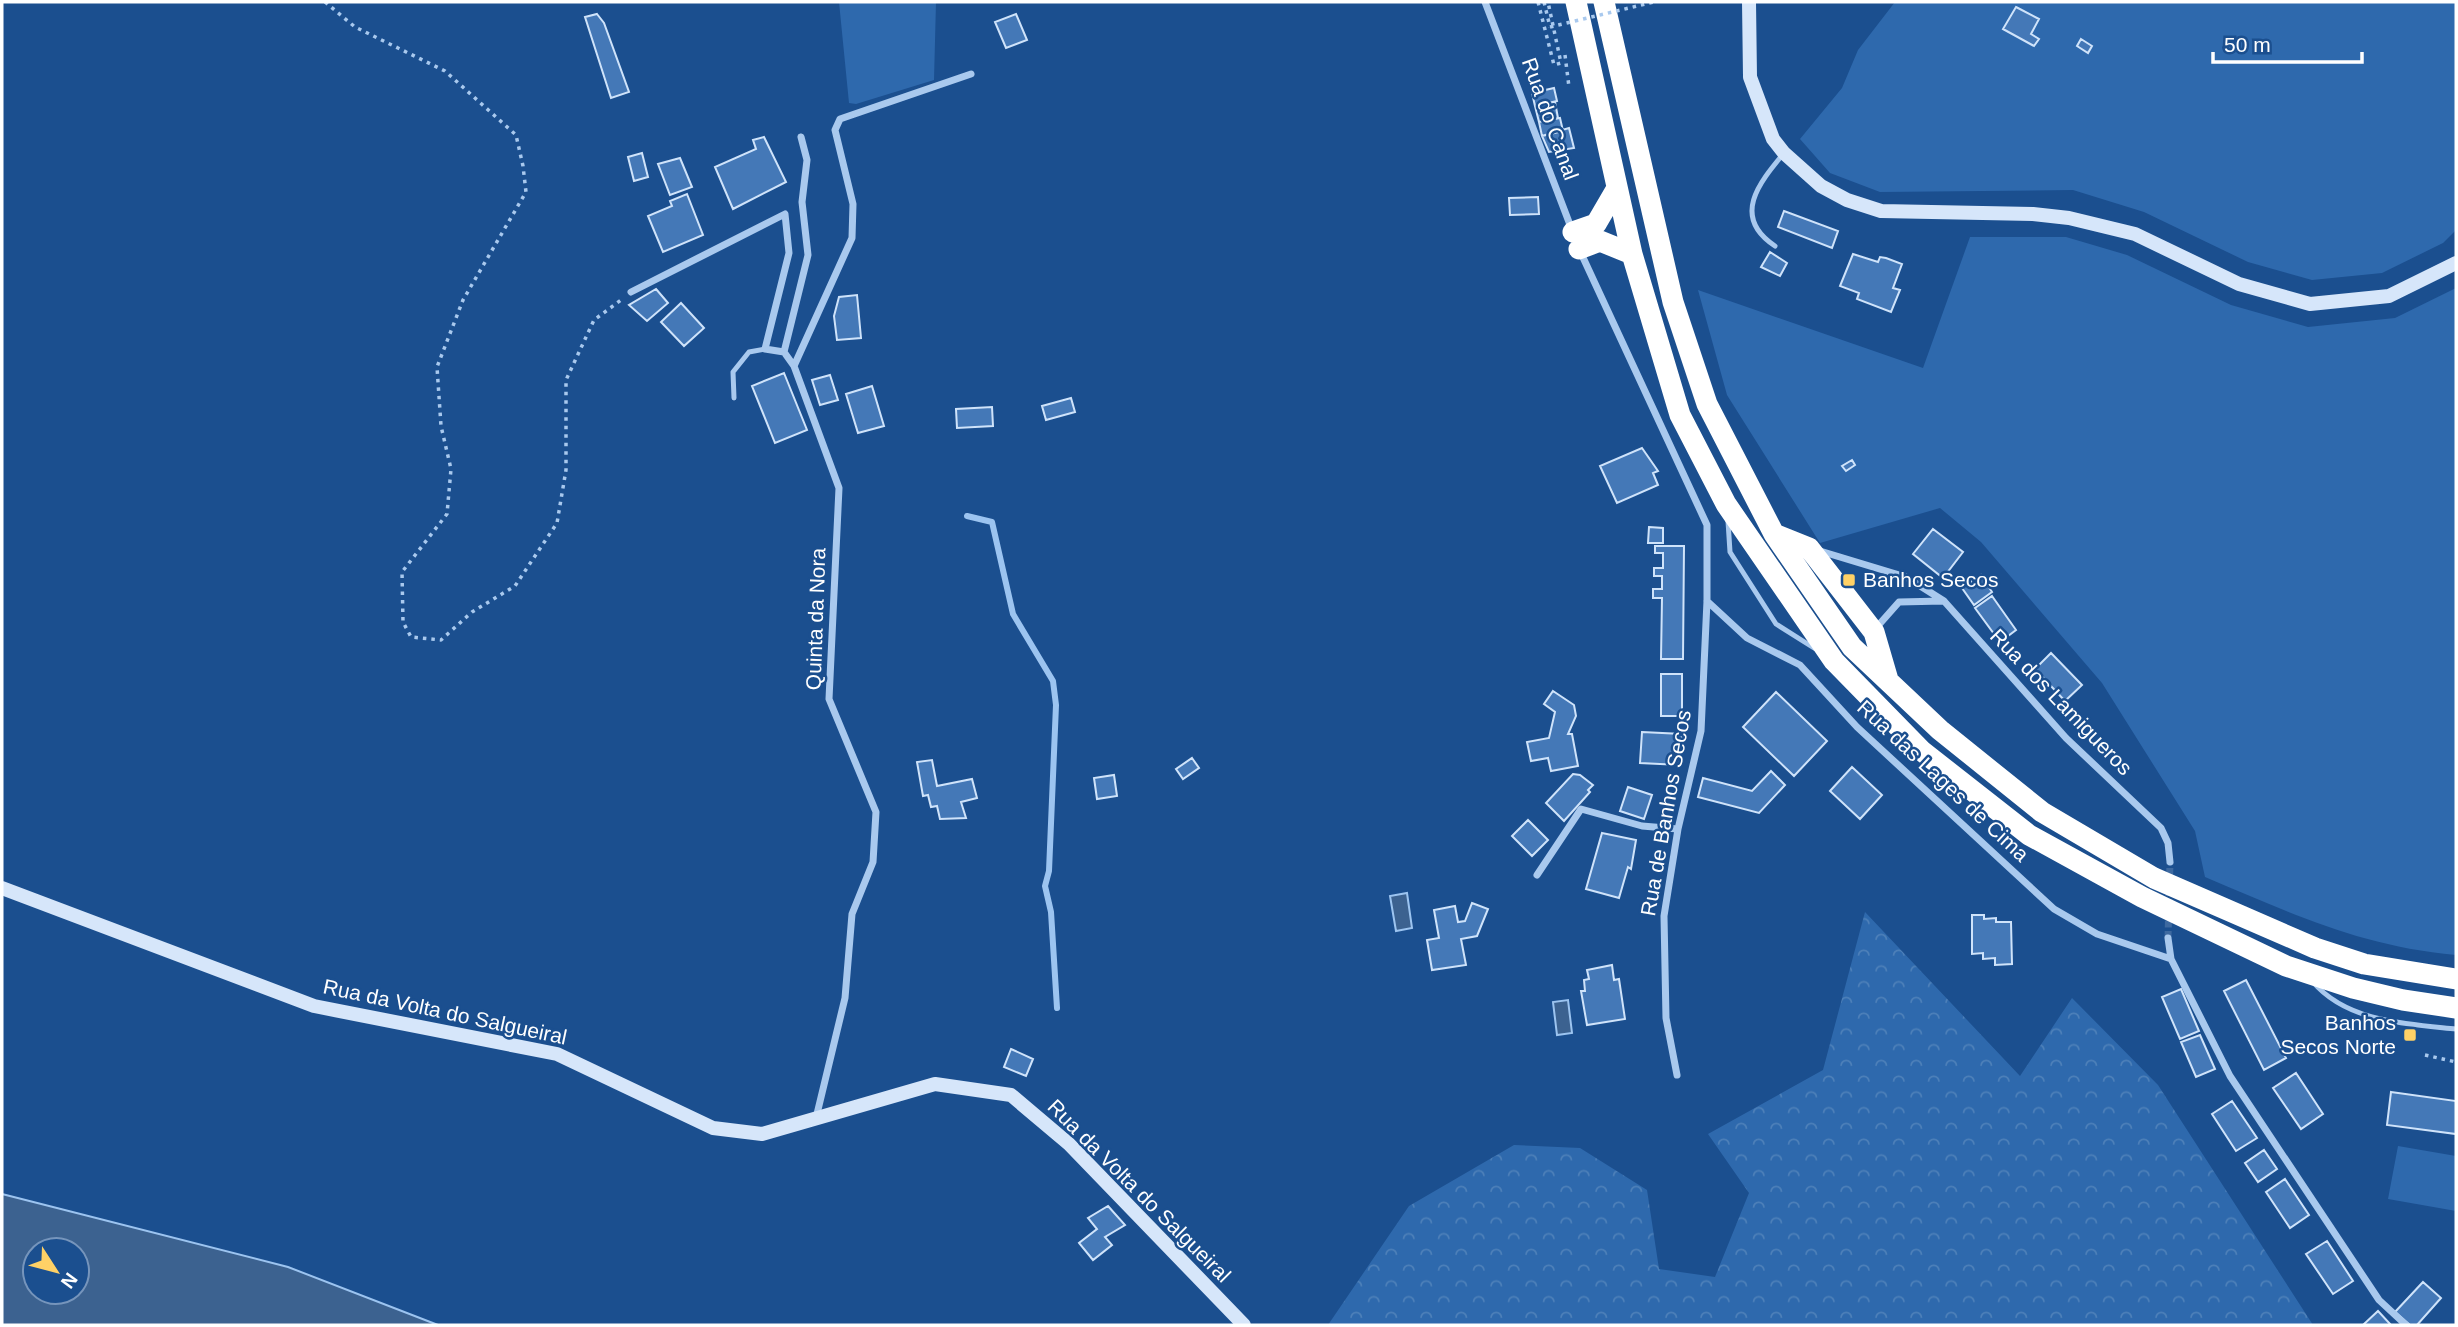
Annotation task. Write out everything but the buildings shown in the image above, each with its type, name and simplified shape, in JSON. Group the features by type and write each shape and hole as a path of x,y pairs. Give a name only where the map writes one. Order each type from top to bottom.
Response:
{"highway":[{"path":"1576,2 1632,254 1680,415 1726,503 1834,661 1922,751 2029,835 2142,897 2304,972 2403,1000 2456,1007"},
{"path":"1604,2 1673,302 1707,404 1774,534 1852,647 1940,730 2042,812 2154,878 2327,952 2405,973 2456,979"},
{"path":"1576,241 1596,224 1617,188"},
{"path":"1576,241 1600,241 1632,254"},
{"path":"1774,534 1809,548 1874,632 1889,680"}],"main road":[{"path":"1749,2 1749,77 1773,139 1784,153 1821,186 1847,201 1881,211 2033,214 2069,218 2135,234 2239,284 2310,304 2389,296 2456,263"},
{"name":"Rua da Volta do Salgueiral","path":"2,888 314,1006 557,1054 713,1128 762,1135 935,1084 1011,1095 1069,1144 1244,1325"}],"street":[{"name":"Rua do Canal","path":"1485,2 1576,241"},
{"path":"794,366 830,294 852,238 853,204 835,130 840,120 971,74"},
{"path":"631,292 785,214 789,253 765,349 784,352 808,255 802,202 807,160 801,137"},
{"name":"Rua de Banhos Secos","path":"1576,241 1707,525 1707,601 1701,732 1678,829 1664,916 1665,1018 1677,1075"},
{"name":"Quinta da Nora","path":"784,352 794,366 839,488 828,699 876,812 873,862 852,914 845,998 816,1118"},
{"name":"Rua dos Lamigueros","path":"1809,548 1906,577 1944,601 2066,738 2161,828 2168,843 2170,862"},
{"name":"Rua das Lages de Cima","path":"1707,601 1747,638 1800,665 1857,727 2054,909 2097,934 2171,958"},
{"path":"1874,632 1899,602 1944,601"},
{"path":"1537,875 1581,809 1642,826 1678,829"},
{"path":"2168,938 2171,958 2230,1076 2379,1300 2406,1325"}],"lane":[{"path":"1775,246 1761,236 1752,220 1752,204 1760,181 1784,153"},
{"path":"734,398 733,372 749,352 765,349"},
{"path":"2304,972 2334,1002 2360,1014 2456,1029"}],"path":[{"path":"325,2 355,26 445,71 516,135 523,166 526,192 463,300 437,367 441,426 452,469 447,514 402,572 403,622 411,637 441,640 472,612 515,586 557,523 566,470 566,380 594,320 631,292"},
{"path":"1538,2 1554,65 1560,63 1546,2"},
{"path":"1546,2 1550,27 1654,2"},
{"path":"2425,1055 2456,1062"}],"green space":[{"path":"839,2 936,2 934,80 856,104 849,103"},
{"path":"1895,2 2456,2 2456,230 2443,243 2382,273 2312,280 2248,262 2144,212 2073,190 1880,192 1830,173 1800,139 1842,88 1858,50"},
{"path":"1970,237 2066,237 2127,255 2231,305 2308,327 2395,318 2456,288 2456,955 2421,951 2358,936 2298,916 2205,877 2195,831 2102,683 1981,542 1940,508 1820,543 1727,395 1698,290 1923,368"},
{"path":"1865,912 2020,1076 2072,998 2158,1085 2313,1325 1328,1325 1409,1206 1514,1145 1580,1148 1647,1190 1659,1269 1715,1277 1749,1193 1708,1134 1823,1070"},
{"path":"2398,1146 2456,1156 2456,1211 2388,1199"}],"shaded area":[{"path":"1407,893 1412,928 1396,931 1390,896"},
{"path":"1568,1000 1572,1033 1557,1035 1553,1002"},
{"path":"2,1194 288,1267 438,1325 2,1325"}],"waterway":[{"path":"967,516 992,522 1013,614 1053,681 1056,705 1049,871 1045,886 1051,912 1057,1008"}],"tunnel":[{"path":"2168,938 2170,862"}],"place":[{"name":"Banhos Secos","path":"1849,580"},
{"name":"Banhos Secos Norte","path":"2410,1035"}]}
